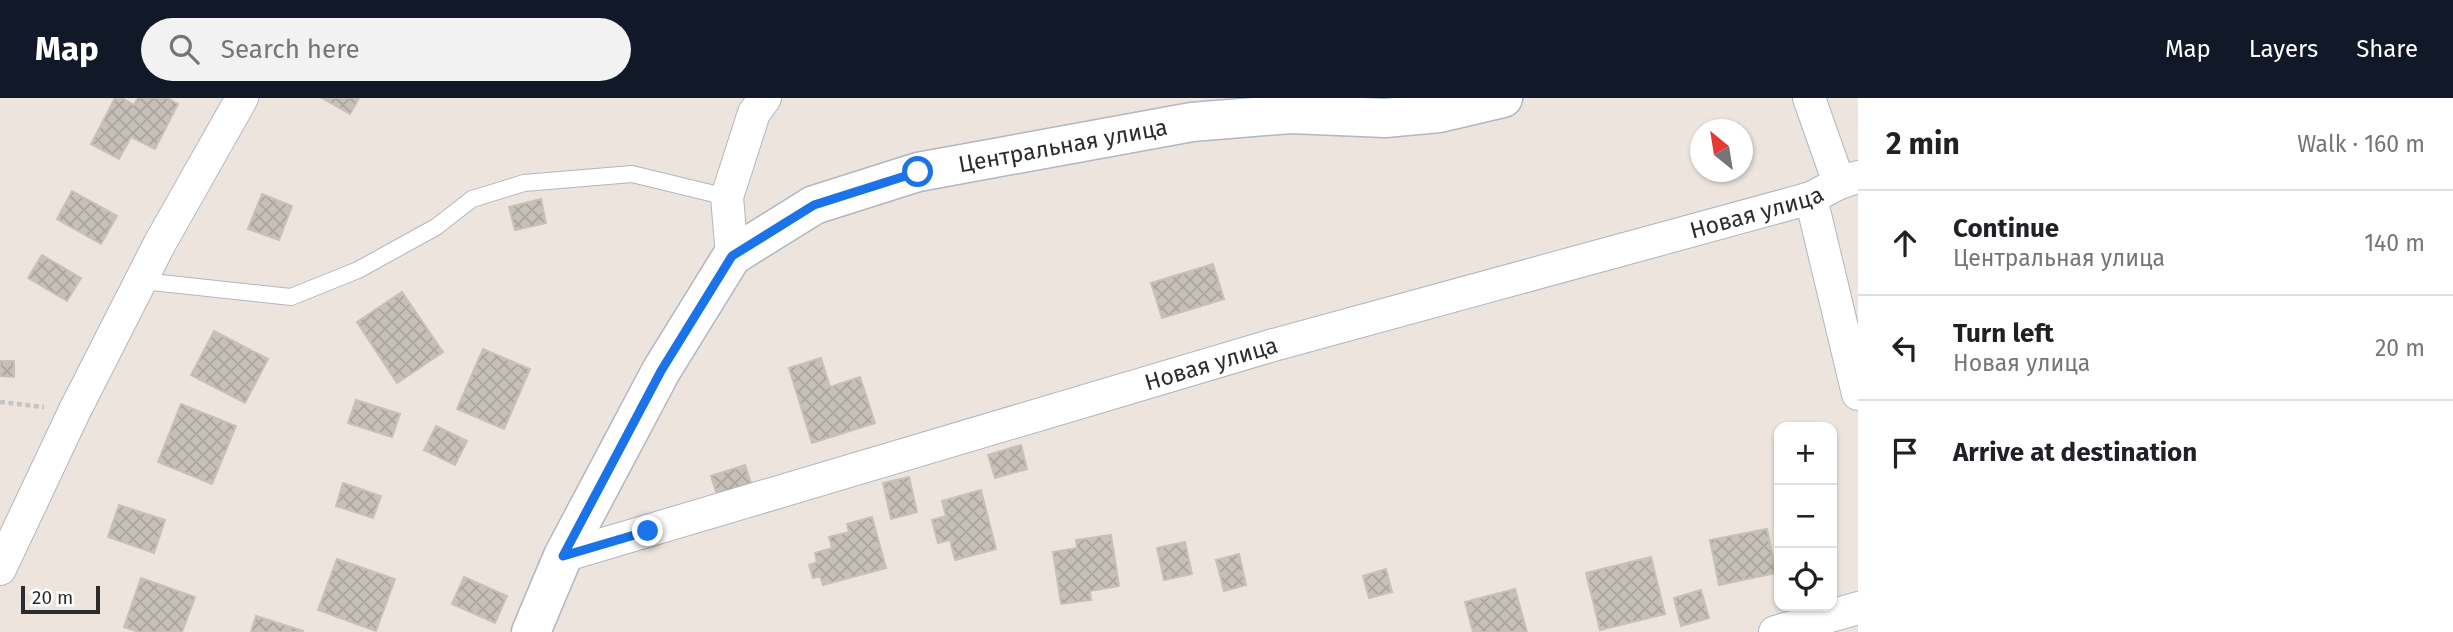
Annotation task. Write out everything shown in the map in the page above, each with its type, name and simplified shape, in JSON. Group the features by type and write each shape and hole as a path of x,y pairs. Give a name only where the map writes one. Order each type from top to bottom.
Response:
{"street":[{"path":"0,569 75,410 160,243 242,98"},
{"path":"732,256 727,197 754,113 765,98"},
{"name":"Центральная улица","path":"531,632 563,556 661,371 732,256 814,205 918,172 1192,122 1385,108 1439,113 1503,98"},
{"path":"1809,98 1849,180"},
{"name":"Новая улица","path":"563,556 1270,346 1811,198 1849,180"},
{"path":"1811,198 1858,394"},
{"path":"1775,632 1858,608"}],"lane":[{"path":"142,281 291,297 358,270 436,227 472,199 524,183 632,174 727,197"}],"path":[{"path":"0,402 75,410"}],"building":[{"path":"115,98 122,98 134,105 138,98 167,98 178,104 155,149 131,137 119,159 91,144"},
{"path":"322,98 359,98 350,114"},
{"path":"72,191 117,216 101,244 57,219"},
{"path":"262,194 292,206 279,240 248,229"},
{"path":"541,199 546,223 515,230 509,207"},
{"path":"42,255 81,278 67,301 28,278"},
{"path":"1213,264 1224,299 1162,318 1151,283"},
{"path":"402,292 443,352 397,383 357,322"},
{"path":"214,331 268,359 245,403 191,375"},
{"path":"483,349 530,369 504,429 457,409"},
{"path":"821,358 830,387 860,377 875,423 812,443 789,368"},
{"path":"0,361 14,361 14,377 0,376"},
{"path":"356,400 400,414 392,437 348,423"},
{"path":"181,404 236,426 212,484 158,462"},
{"path":"436,426 467,441 455,465 424,450"},
{"path":"1021,445 1027,469 995,478 988,455"},
{"path":"745,465 753,489 719,501 711,476"},
{"path":"909,477 917,512 891,519 883,483"},
{"path":"343,483 381,496 373,518 336,506"},
{"path":"981,490 996,549 955,560 950,540 938,543 932,520 946,516 942,501"},
{"path":"119,505 165,520 154,553 108,537"},
{"path":"872,517 886,568 823,585 820,576 813,578 809,565 817,562 815,553 832,548 829,537 849,532 847,524"},
{"path":"1767,529 1774,573 1719,585 1710,540"},
{"path":"1111,535 1119,586 1090,591 1091,600 1061,604 1053,552 1077,548 1076,540"},
{"path":"1185,542 1192,574 1164,580 1157,548"},
{"path":"1239,554 1246,585 1224,591 1216,560"},
{"path":"1651,557 1665,614 1600,630 1586,573"},
{"path":"337,559 395,579 376,631 318,610"},
{"path":"1386,569 1392,592 1369,598 1363,576"},
{"path":"464,577 507,596 495,623 452,604"},
{"path":"141,578 195,597 182,632 139,632 124,627"},
{"path":"1515,589 1527,632 1473,632 1465,602"},
{"path":"1701,590 1709,618 1681,626 1674,598"},
{"path":"256,616 303,631 303,632 251,632"}],"route":[{"path":"648,531 563,556 661,371 732,256 814,205 918,172"}]}
